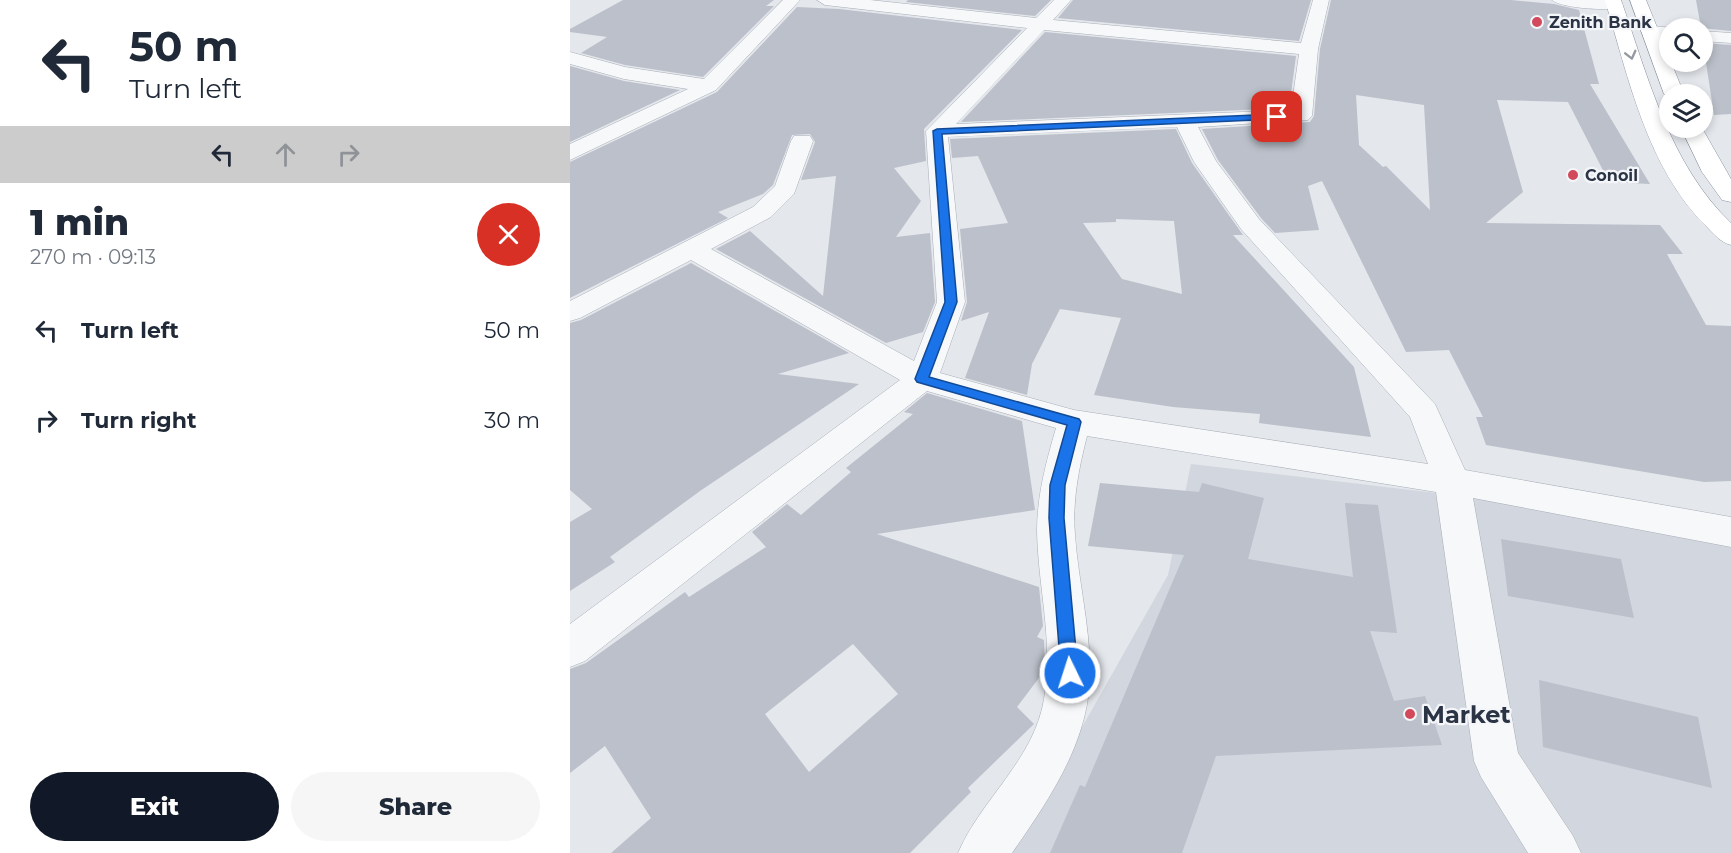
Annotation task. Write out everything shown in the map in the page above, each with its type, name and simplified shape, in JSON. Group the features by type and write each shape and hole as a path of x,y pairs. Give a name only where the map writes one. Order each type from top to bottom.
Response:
{"highway":[{"path":"1638,0 1669,84"},
{"path":"1614,2 1625,30 1636,73 1655,120 1700,205 1731,237"},
{"path":"1698,138 1722,174 1731,195"}],"street":[{"path":"570,153 709,86 792,0"},
{"path":"825,0 1309,50"},
{"path":"570,648 922,379 951,302 937,131 1063,0"},
{"path":"937,131 1301,116 1309,50 1321,0"},
{"path":"1560,0 1614,2"},
{"path":"1650,31 1659,31"},
{"path":"1713,37 1731,38"},
{"path":"570,58 624,73 709,86"},
{"path":"1183,120 1205,162 1250,224 1424,412 1452,481 1497,761 1556,853"},
{"path":"570,312 762,212 786,189 802,141"},
{"path":"691,249 922,379 1074,422 1452,481 1731,532"},
{"path":"983,853 1031,783 1060,724 1070,673 1056,534 1057,485 1074,422"}],"shaded area":[{"name":"Market","path":"1191,464 1731,528 1731,853 1011,853 1168,575"}],"building":[{"path":"623,0 774,0 766,6 774,6 703,77 625,65 581,53 607,37 570,32 570,29"},
{"path":"908,0 1051,0 1035,16 906,2"},
{"path":"1073,0 1311,0 1299,41 1058,18"},
{"path":"1331,0 1511,0 1554,4 1579,10 1599,84 1590,84 1650,184 1609,182 1568,102 1497,100 1523,192 1486,223 1660,225 1683,254 1667,254 1706,325 1731,326 1731,481 1704,482 1486,445 1476,417 1483,417 1449,350 1406,352 1322,181 1308,186 1319,230 1275,233 1261,218 1218,160 1202,129 1310,122 1314,116 1320,49","holes":["1356,95 1424,105 1430,210 1386,166 1383,167 1359,145"]},
{"path":"1696,0 1731,0 1731,31 1713,29 1713,18 1699,18"},
{"path":"797,7 839,9 1022,30 924,129 926,161 894,168 921,201 896,237 930,233 935,302 923,332 886,343 716,249 750,231 823,296 836,176 801,180 815,142 810,134 792,135 773,185 763,194 718,212 728,218 570,298 570,162 717,92"},
{"path":"1045,32 1296,56 1289,108 961,122"},
{"path":"1713,44 1731,45 1731,114 1714,115 1713,84 1709,84 1707,72 1713,72"},
{"path":"570,66 624,81 680,90 570,142"},
{"path":"1176,129 1192,163 1243,235 1233,235 1354,367 1371,437 1259,423 1260,414 1173,407 1094,395 1121,318 1060,309 1032,364 1027,395 965,378 989,312 961,321 967,302 960,229 1008,223 978,156 952,158 950,139","holes":["1116,219 1174,221 1182,294 1122,279 1083,223 1116,222"]},
{"path":"691,263 849,353 778,374 859,384 700,491 610,557 615,562 570,591 570,522 592,509 570,490 570,323 581,320"},
{"path":"927,393 1022,421 1035,510 877,534 1039,587 1043,626 1037,637 1044,640 1045,670 1017,707 1034,724 968,788 971,792 910,853 611,853 651,818 605,746 570,773 570,669 586,663 685,592 689,597 766,547 752,532 787,504 801,515 851,472 846,468 913,414 904,412","holes":["853,644 898,694 809,772 765,714"]},
{"path":"1100,483 1199,492 1202,483 1264,498 1248,559 1353,577 1345,503 1378,505 1397,633 1370,631 1394,701 1425,696 1442,745 1216,756 1182,853 1050,853 1080,785 1085,787 1184,555 1088,546"},
{"path":"1501,539 1621,559 1634,618 1508,596"},
{"path":"1539,680 1698,717 1712,788 1543,747"}],"place":[{"name":"Zenith Bank","path":"1537,22"},
{"name":"Conoil","path":"1573,175"},
{"name":"Market","path":"1410,714"}],"route":[{"path":"1070,673 1064,591 1056,534 1057,485 1074,422 922,379 951,302 937,131 1277,117"}]}
